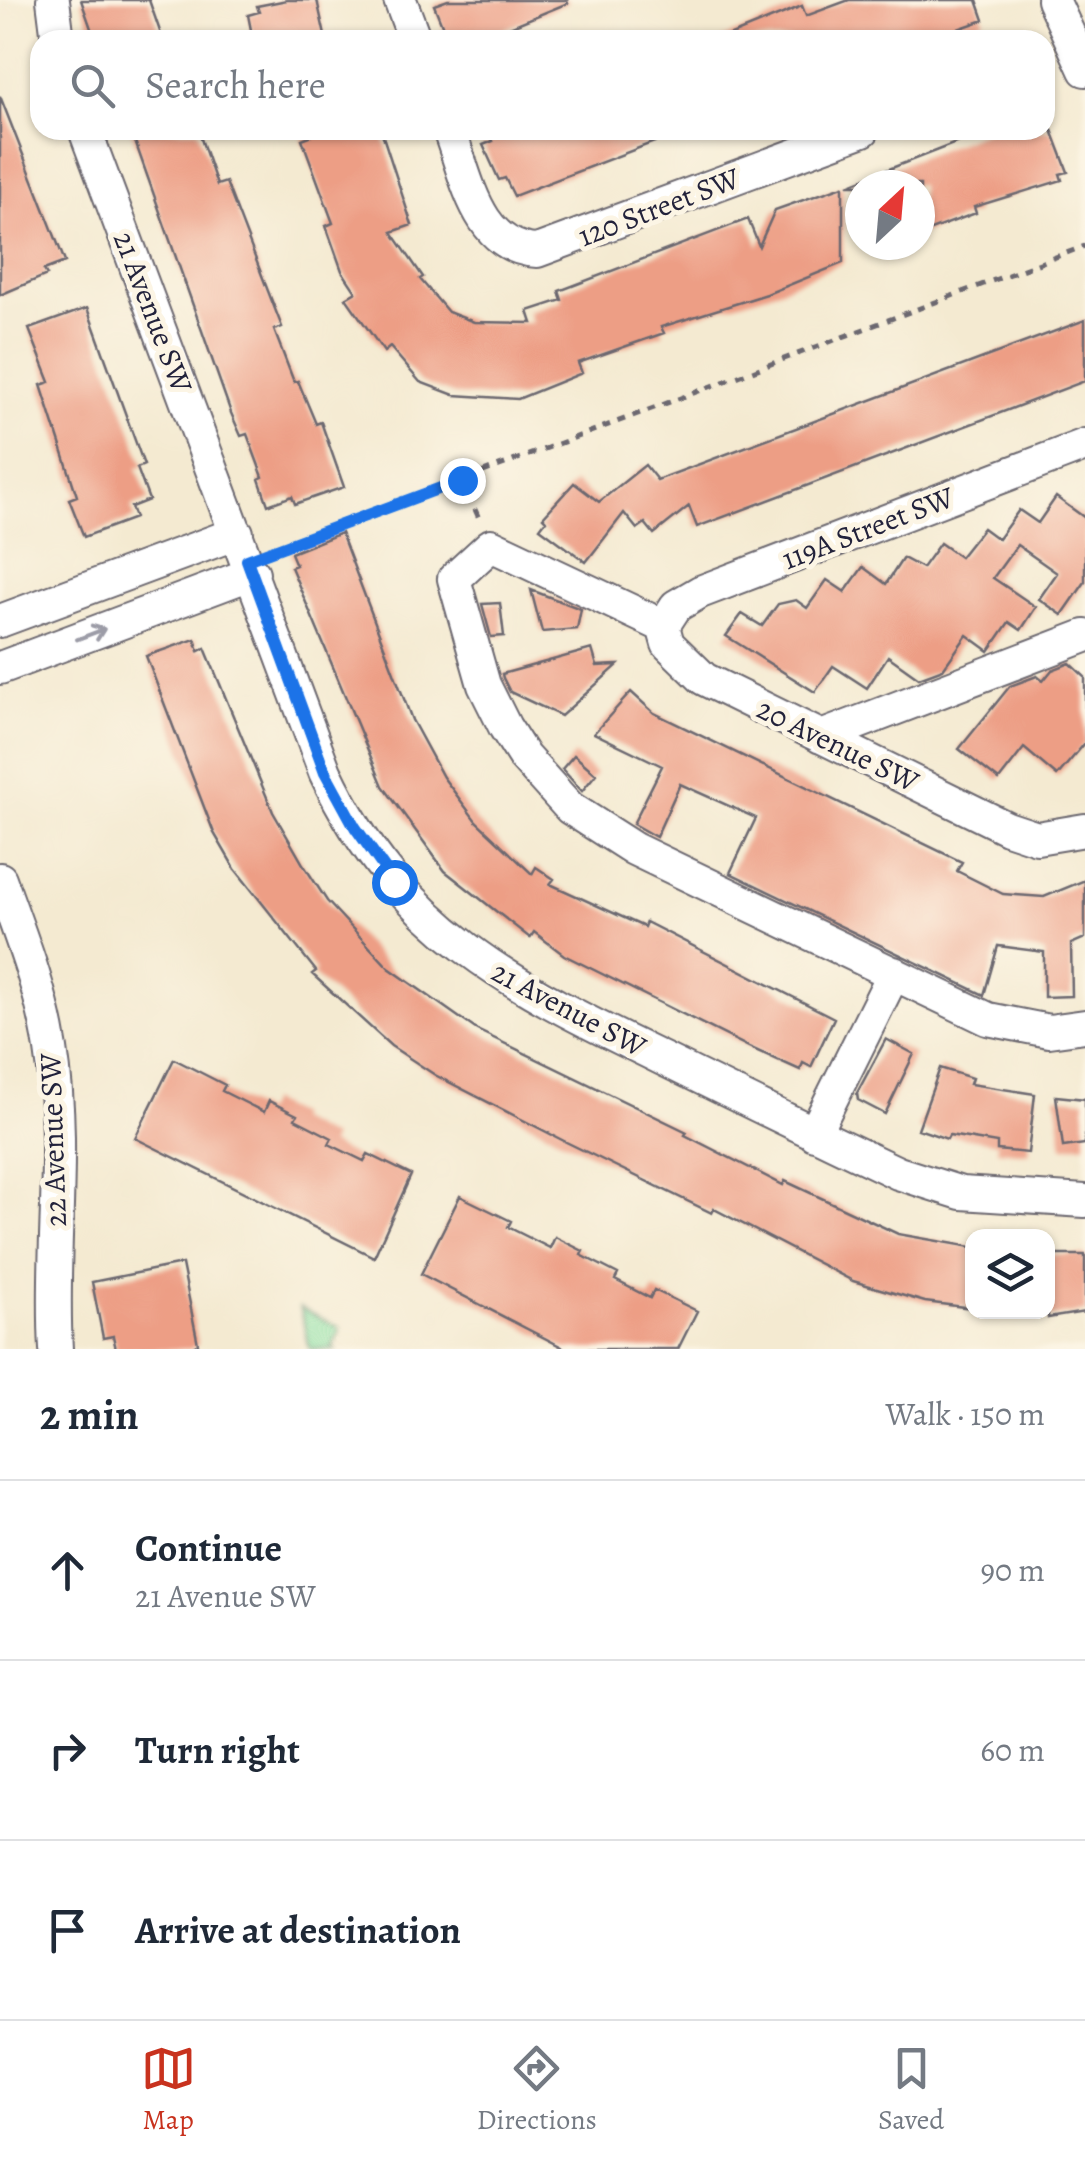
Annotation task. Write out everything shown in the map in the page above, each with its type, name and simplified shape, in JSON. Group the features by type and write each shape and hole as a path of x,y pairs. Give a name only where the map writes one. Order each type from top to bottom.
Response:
{"street":[{"path":"54,0 57,30"},
{"path":"400,0 411,30"},
{"path":"1053,0 1068,60"},
{"name":"21 Avenue SW","path":"88,140 337,797 394,882 428,917 497,974 535,997 898,1173 961,1193 1085,1201"},
{"name":"120 Street SW","path":"453,140 480,213 496,237 510,246 537,251 837,140"},
{"name":"119A Street SW","path":"663,626 676,606 700,592 1085,445"},
{"path":"663,626 491,545 454,578 491,699 524,757 570,808 634,849 1008,1026 1049,1031 1085,1026"},
{"path":"0,621 246,556"},
{"path":"0,668 246,556"},
{"name":"20 Avenue SW","path":"663,626 668,644 704,679 1007,828 1037,838 1085,830"},
{"path":"821,737 1085,636"},
{"name":"22 Avenue SW","path":"0,879 36,980 51,1047 58,1118 56,1349"},
{"path":"814,1134 894,972"}],"path":[{"path":"246,556 1085,246"}],"green space":[{"path":"300,1308 340,1328 332,1347 335,1349 310,1349"}],"building":[{"path":"81,0 149,0 160,30 92,30"},
{"path":"317,0 324,30 251,30 248,15 259,12 257,6"},
{"path":"448,0 568,3 502,30 444,30 434,5"},
{"path":"849,0 977,0 984,20 955,30 743,30 802,6 806,16"},
{"path":"0,96 65,262 44,270 47,275 0,295"},
{"path":"1055,138 1068,172 1060,174 1062,180 974,207 976,213 935,228 935,170 886,170 963,140"},
{"path":"135,140 201,140 217,185 226,182 282,327 274,330 294,382 298,381 316,424 321,422 344,487 295,504 292,496 268,505 259,479 263,477 247,434 241,436"},
{"path":"302,140 384,140 412,225 392,232 423,277 420,279 448,312 474,322 532,323 528,311 562,300 559,291 748,219 759,246 775,210 843,186 843,263 767,294 661,327 664,333 578,363 582,373 518,399 454,395 420,382 390,347 384,352 346,298 356,292 342,271 326,226 333,223"},
{"path":"660,140 514,196 505,178 499,180 483,145 493,141"},
{"path":"87,308 144,465 137,468 149,500 131,507 135,518 84,537 69,499 77,496 41,385 50,382 29,329"},
{"path":"1085,320 1085,381 697,527 689,506 654,534 645,523 637,529 624,513 586,562 540,528 546,520 543,517 574,483 599,502 645,465 657,480"},
{"path":"1056,497 1085,518 1085,582 1062,615 1039,599 1057,573 1017,545 993,578 1036,607 1021,630 1009,622 989,651 967,635 943,669 919,678 888,656 867,688 833,666 815,692 726,636 742,614 762,626 778,604 796,600 807,608 827,580 845,592 863,567 886,584 903,558 922,568 940,543 960,557 983,528 998,539 1019,510 1038,523"},
{"path":"341,533 412,720 443,777 476,821 532,874 536,867 554,879 550,884 644,927 646,922 834,1018 811,1067 803,1063 800,1070 751,1048 564,955 534,932 530,938 445,871 383,786 291,567 296,565 291,553"},
{"path":"531,590 581,609 577,629 542,632"},
{"path":"500,603 504,636 491,637 482,604"},
{"path":"195,639 199,651 205,648 273,812 327,901 389,968 477,1030 687,1132 685,1135 783,1185 785,1181 898,1234 965,1246 965,1307 925,1302 853,1281 714,1209 712,1213 566,1142 435,1075 391,1046 312,974 316,971 235,869 214,833 146,656"},
{"path":"592,649 597,666 618,665 561,716 510,692 503,678 502,674"},
{"path":"1070,663 1085,677 1085,743 1057,776 1024,748 999,780 959,749 1010,686 1037,676 1043,681 1052,670"},
{"path":"631,692 654,713 962,862 957,871 1003,894 1044,897 1085,880 1085,938 1071,944 1072,996 1044,997 1044,952 998,946 984,995 730,873 756,818 680,784 656,837 633,824 662,766 594,733"},
{"path":"574,755 596,774 582,791 562,769"},
{"path":"886,1039 914,1054 885,1114 858,1100 857,1093"},
{"path":"174,1059 225,1085 222,1091 264,1112 269,1101 297,1115 295,1119 332,1138 329,1144 364,1161 368,1154 411,1175 374,1257 135,1138"},
{"path":"940,1068 972,1078 970,1084 1035,1094 1028,1153 997,1150 997,1143 949,1135 947,1139 918,1129"},
{"path":"1056,1096 1085,1099 1085,1144 1063,1147"},
{"path":"460,1196 511,1221 508,1227 550,1248 555,1237 583,1251 581,1255 618,1274 615,1280 650,1298 654,1290 697,1311 678,1349 566,1349 421,1274"},
{"path":"1055,1255 1085,1255 1085,1312 1055,1317"},
{"path":"182,1264 198,1344 190,1349 116,1349 113,1336 103,1338 92,1282"}],"route":[{"path":"394,882 355,827 325,772 247,560 462,480"}]}
